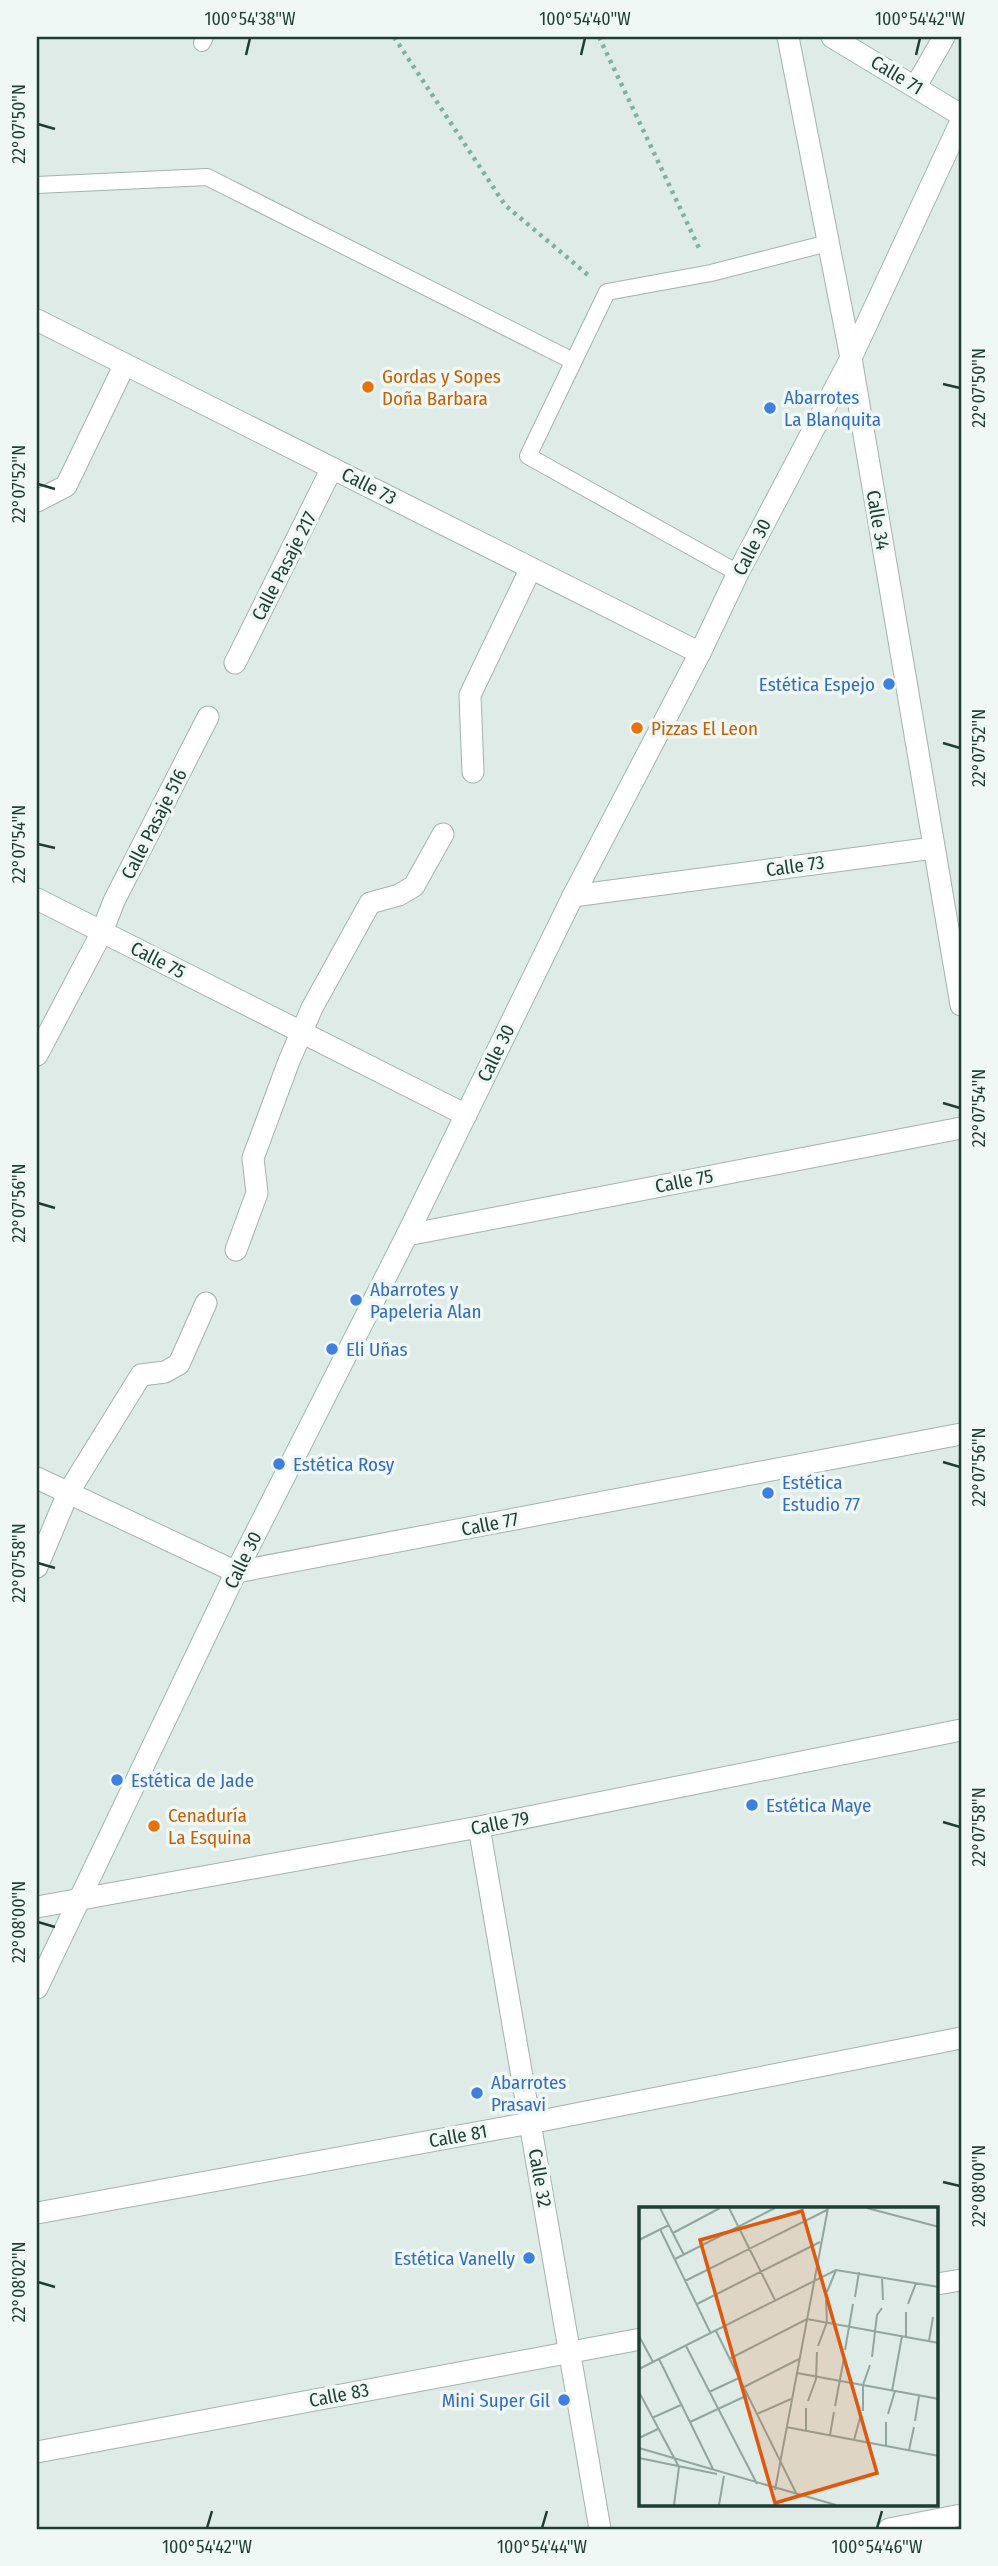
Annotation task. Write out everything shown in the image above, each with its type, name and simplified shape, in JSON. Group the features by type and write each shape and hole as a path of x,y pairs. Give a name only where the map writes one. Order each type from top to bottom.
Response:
{"street":[{"name":"Calle 34","path":"788,37 851,358 961,1005"},
{"name":"Calle 71","path":"832,37 961,115"},
{"path":"916,86 944,37"},
{"name":"Calle 30","path":"37,1988 236,1572 407,1235 573,896 851,358 961,121"},
{"name":"Calle 73","path":"37,320 700,653"},
{"path":"37,500 66,486 125,365"},
{"name":"Calle Pasaje 217","path":"235,663 332,468"},
{"path":"473,772 470,695 531,568"},
{"name":"Calle Pasaje 516","path":"37,1055 102,932 114,901 208,717"},
{"path":"236,1250 257,1193 253,1158 312,1008 370,903 399,895 414,886 443,834"},
{"name":"Calle 73","path":"573,896 933,848"},
{"name":"Calle 75","path":"37,899 466,1115"},
{"name":"Calle 75","path":"407,1235 961,1128"},
{"path":"37,1567 68,1493 141,1375 165,1372 179,1364 206,1303"},
{"name":"Calle 77","path":"236,1572 961,1434"},
{"path":"37,1478 236,1572"},
{"name":"Calle 79","path":"37,1907 479,1827 961,1730"},
{"name":"Calle 32","path":"479,1827 600,2529"},
{"name":"Calle 81","path":"37,2213 530,2123 961,2038"},
{"path":"939,2284 961,2280"},
{"name":"Calle 83","path":"37,2452 639,2339"},
{"path":"889,2529 961,2515"}],"lane":[{"path":"37,186 207,177 573,361"},
{"path":"738,573 528,456 607,292 711,273 828,243"}],"path":[{"path":"394,37 505,205 607,292"},
{"path":"600,37 711,273"}],"place":[{"name":"Gordas y Sopes Doña Barbara","path":"368,387"},
{"name":"Abarrotes La Blanquita","path":"770,408"},
{"name":"Estética Espejo","path":"889,684"},
{"name":"Pizzas El Leon","path":"637,728"},
{"name":"Abarrotes y Papeleria Alan","path":"356,1300"},
{"name":"Eli Uñas","path":"332,1349"},
{"name":"Estética Rosy","path":"279,1464"},
{"name":"Estética Estudio 77","path":"768,1493"},
{"name":"Estética de Jade","path":"117,1780"},
{"name":"Estética Maye","path":"752,1805"},
{"name":"Cenaduría La Esquina","path":"154,1826"},
{"name":"Abarrotes Prasavi","path":"477,2093"},
{"name":"Estética Vanelly","path":"529,2258"},
{"name":"Mini Super Gil","path":"564,2400"}]}
